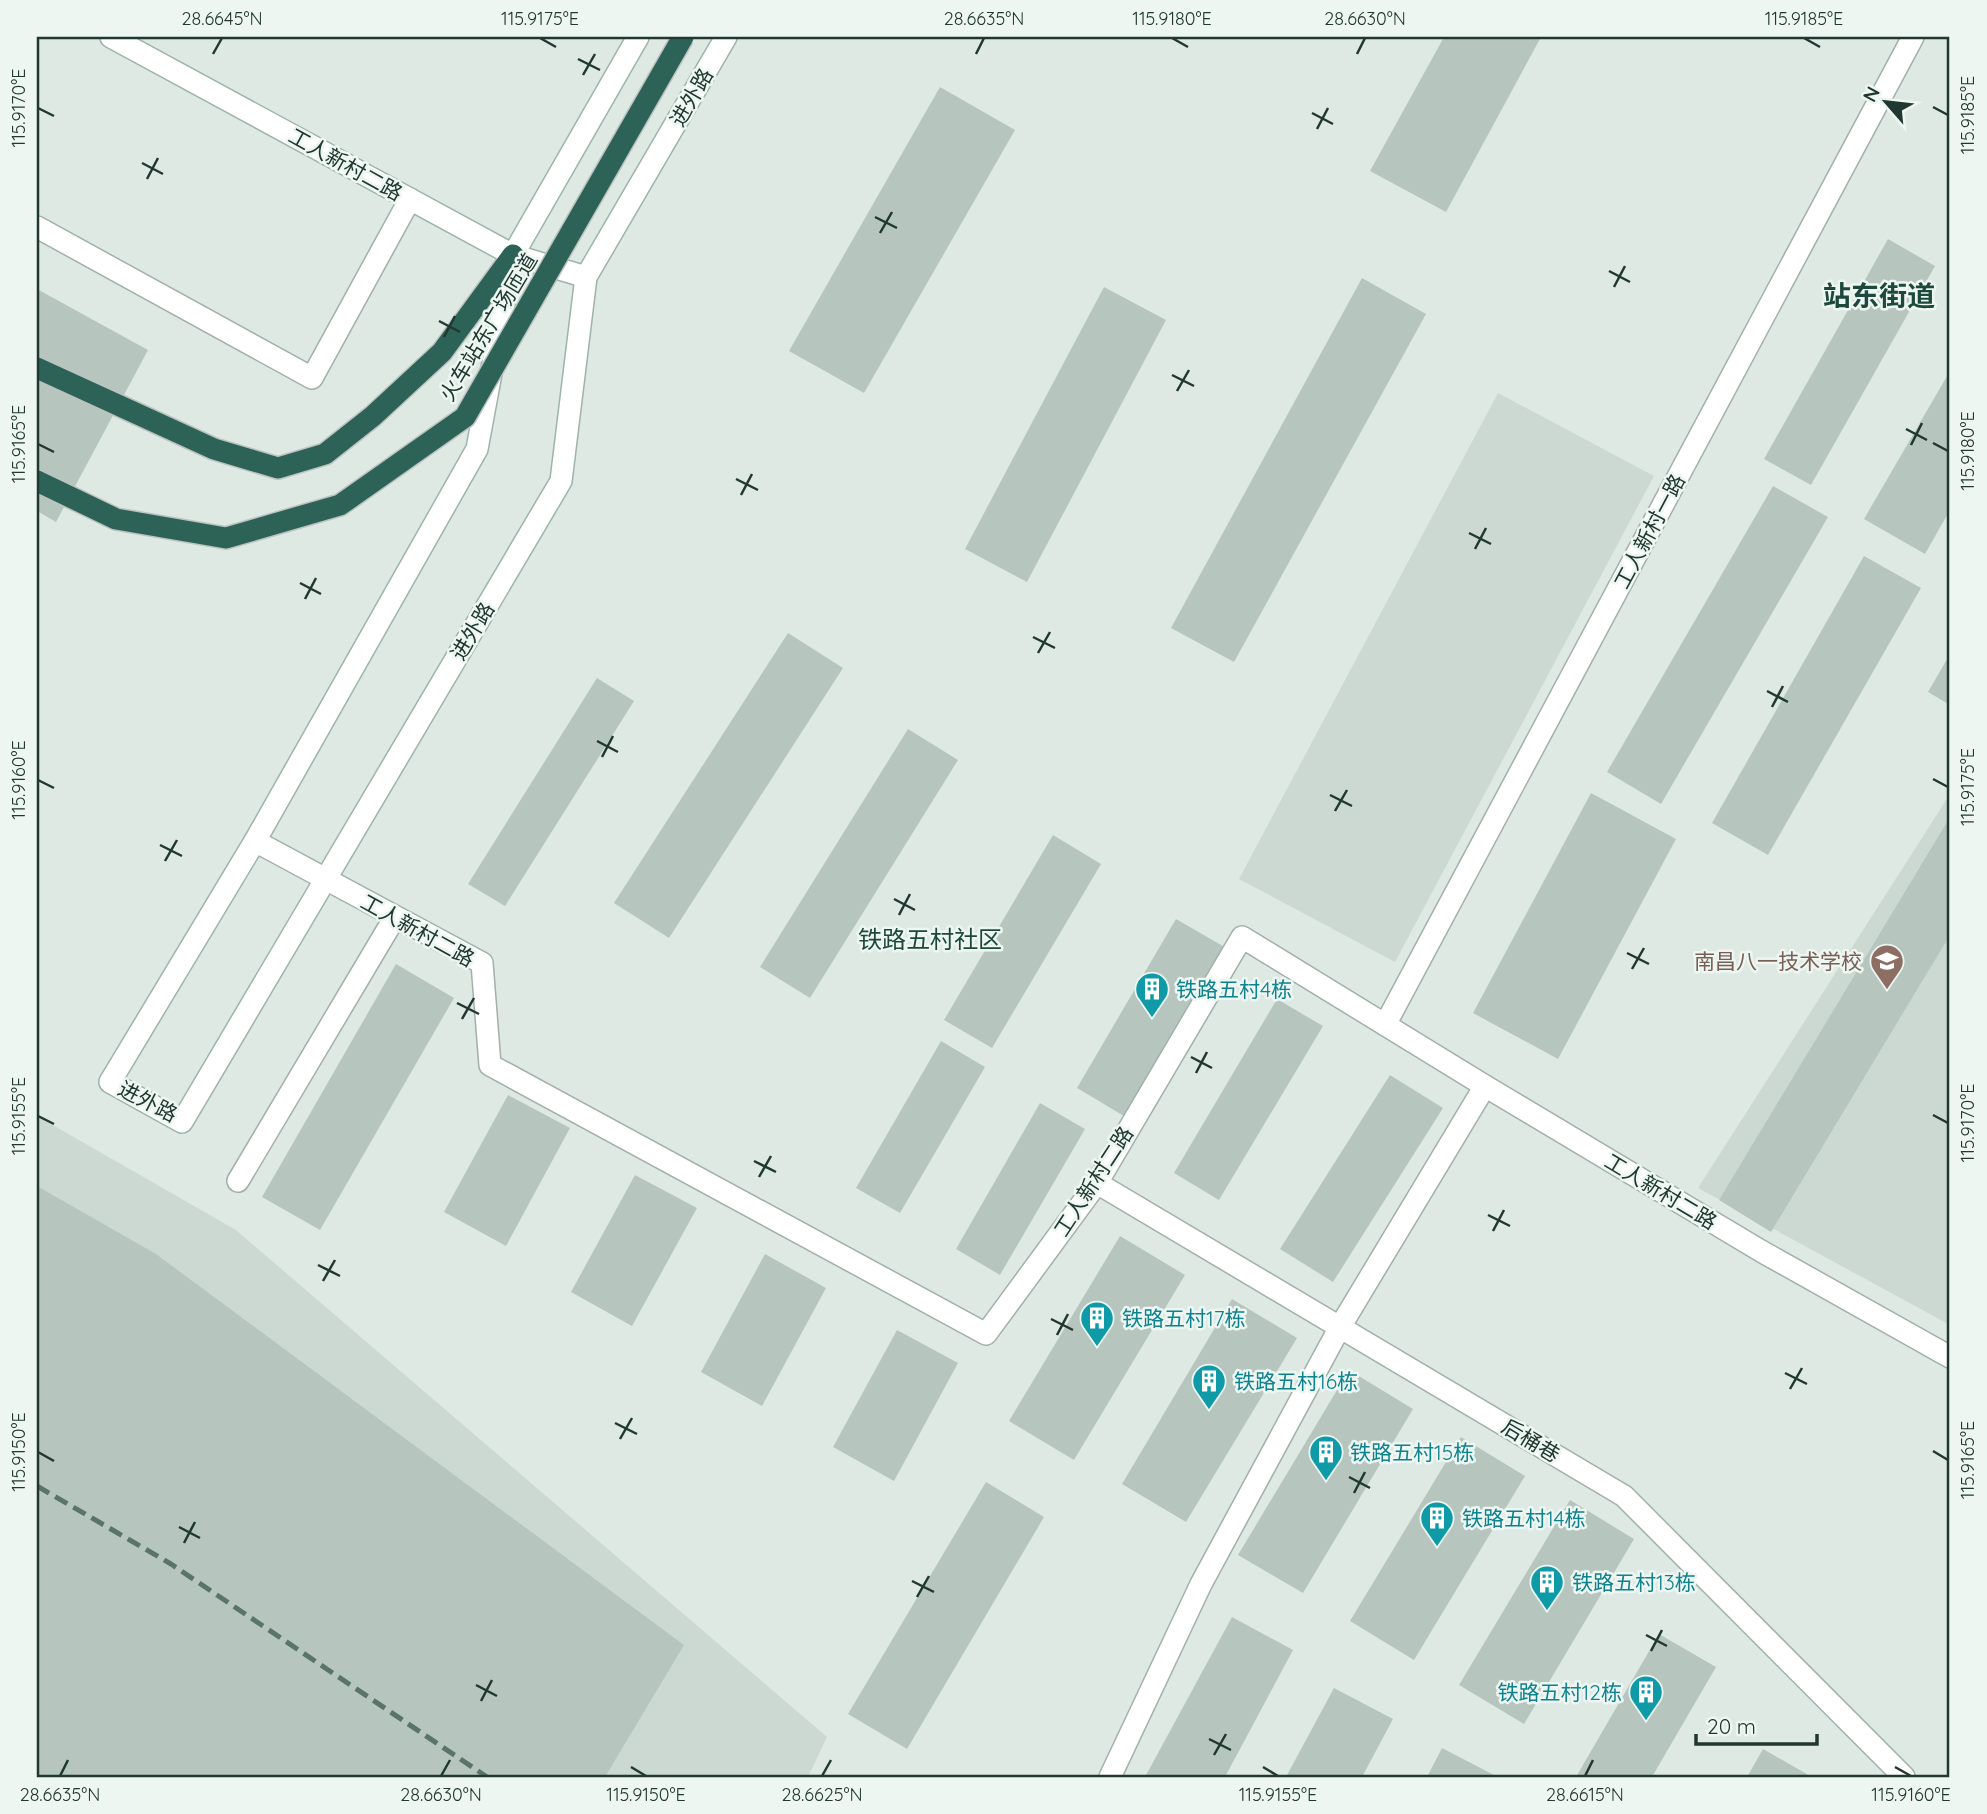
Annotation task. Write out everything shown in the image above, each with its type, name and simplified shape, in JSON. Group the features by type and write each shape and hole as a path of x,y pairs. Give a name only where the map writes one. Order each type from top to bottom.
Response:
{"highway":[{"name":"火车站东广场匝道","path":"37,481 116,519 226,538 340,505 465,418 683,37"},
{"name":"火车站东广场匝道","path":"37,368 214,449 278,468 325,454 373,416 442,352 513,255"}],"street":[{"name":"工人新村二路","path":"111,37 513,255 586,277"},
{"name":"进外路","path":"638,37 513,255 477,449 255,842 110,1082 182,1122 561,481 586,277 726,37"},
{"name":"工人新村一路","path":"1385,1025 1913,37"},
{"path":"37,227 312,379 411,200"},
{"name":"工人新村二路","path":"255,842 481,963 490,1065 986,1334 1097,1183 1242,937 1761,1251 1950,1357"},
{"path":"238,1181 395,917"},
{"path":"1110,1777 1201,1584 1340,1327 1485,1086"},
{"name":"后桶巷","path":"1097,1183 1624,1496 1904,1777"}],"shaded area":[{"path":"1498,393 1654,476 1395,962 1239,879"},
{"name":"南昌八一技术学校","path":"1950,794 1950,1325 1698,1188"},
{"path":"37,1116 236,1230 827,1737 808,1777 37,1777"}],"building":[{"path":"1444,37 1541,37 1446,212 1370,171"},
{"path":"940,87 1015,130 864,393 789,351"},
{"path":"1888,239 1935,266 1811,485 1764,459"},
{"path":"1362,278 1426,314 1234,662 1171,628"},
{"path":"1104,287 1166,320 1027,582 965,549"},
{"path":"37,289 148,350 56,522 37,511"},
{"path":"1950,371 1950,510 1925,554 1864,519"},
{"path":"1773,486 1828,517 1661,804 1607,772"},
{"path":"1864,556 1921,588 1768,855 1712,823"},
{"path":"788,633 843,668 669,938 614,903"},
{"path":"1950,654 1950,705 1928,692"},
{"path":"597,678 634,701 505,906 468,884"},
{"path":"908,729 958,760 810,998 760,967"},
{"path":"1591,793 1676,839 1558,1059 1473,1013"},
{"path":"1950,817 1950,935 1771,1232 1719,1200"},
{"path":"1053,835 1101,864 992,1048 944,1020"},
{"name":"铁路五村4栋","path":"1176,919 1228,949 1129,1119 1077,1088"},
{"path":"396,964 454,998 320,1230 262,1197"},
{"path":"1277,999 1323,1026 1219,1200 1174,1173"},
{"path":"941,1041 985,1067 900,1213 856,1188"},
{"path":"1390,1075 1443,1108 1333,1282 1280,1249"},
{"path":"508,1095 570,1128 506,1246 444,1212"},
{"path":"1040,1103 1085,1129 1000,1275 956,1249"},
{"path":"635,1175 697,1208 632,1326 571,1292"},
{"path":"37,1186 156,1254 684,1645 605,1777 37,1777"},
{"name":"铁路五村17栋","path":"1120,1236 1185,1275 1074,1460 1009,1421"},
{"path":"765,1254 826,1288 762,1406 701,1372"},
{"name":"铁路五村16栋","path":"1232,1299 1297,1338 1186,1522 1122,1484"},
{"path":"897,1330 958,1363 894,1481 833,1447"},
{"name":"铁路五村15栋","path":"1349,1370 1413,1409 1303,1593 1238,1555"},
{"name":"铁路五村14栋","path":"1461,1437 1525,1476 1414,1660 1350,1621"},
{"path":"986,1482 1044,1517 907,1749 848,1714"},
{"name":"铁路五村13栋","path":"1570,1500 1634,1539 1524,1724 1459,1685"},
{"path":"1232,1617 1293,1650 1225,1777 1145,1777"},
{"name":"铁路五村12栋","path":"1659,1634 1716,1667 1652,1777 1576,1777"},
{"path":"1334,1688 1393,1719 1362,1777 1286,1777"},
{"path":"1442,1748 1494,1775 1493,1777 1427,1777"},
{"path":"1763,1749 1812,1777 1747,1777"}],"railway":[{"path":"37,1486 171,1564 487,1777"}],"place":[{"name":"南昌八一技术学校","path":"1887,991"},
{"name":"铁路五村4栋","path":"1152,1019"},
{"name":"铁路五村17栋","path":"1097,1348"},
{"name":"铁路五村16栋","path":"1209,1411"},
{"name":"铁路五村15栋","path":"1326,1482"},
{"name":"铁路五村14栋","path":"1437,1548"},
{"name":"铁路五村13栋","path":"1547,1612"},
{"name":"铁路五村12栋","path":"1646,1722"}],"district":[{"name":"站东街道","path":"1879,295"},
{"name":"铁路五村社区","path":"930,939"}]}
